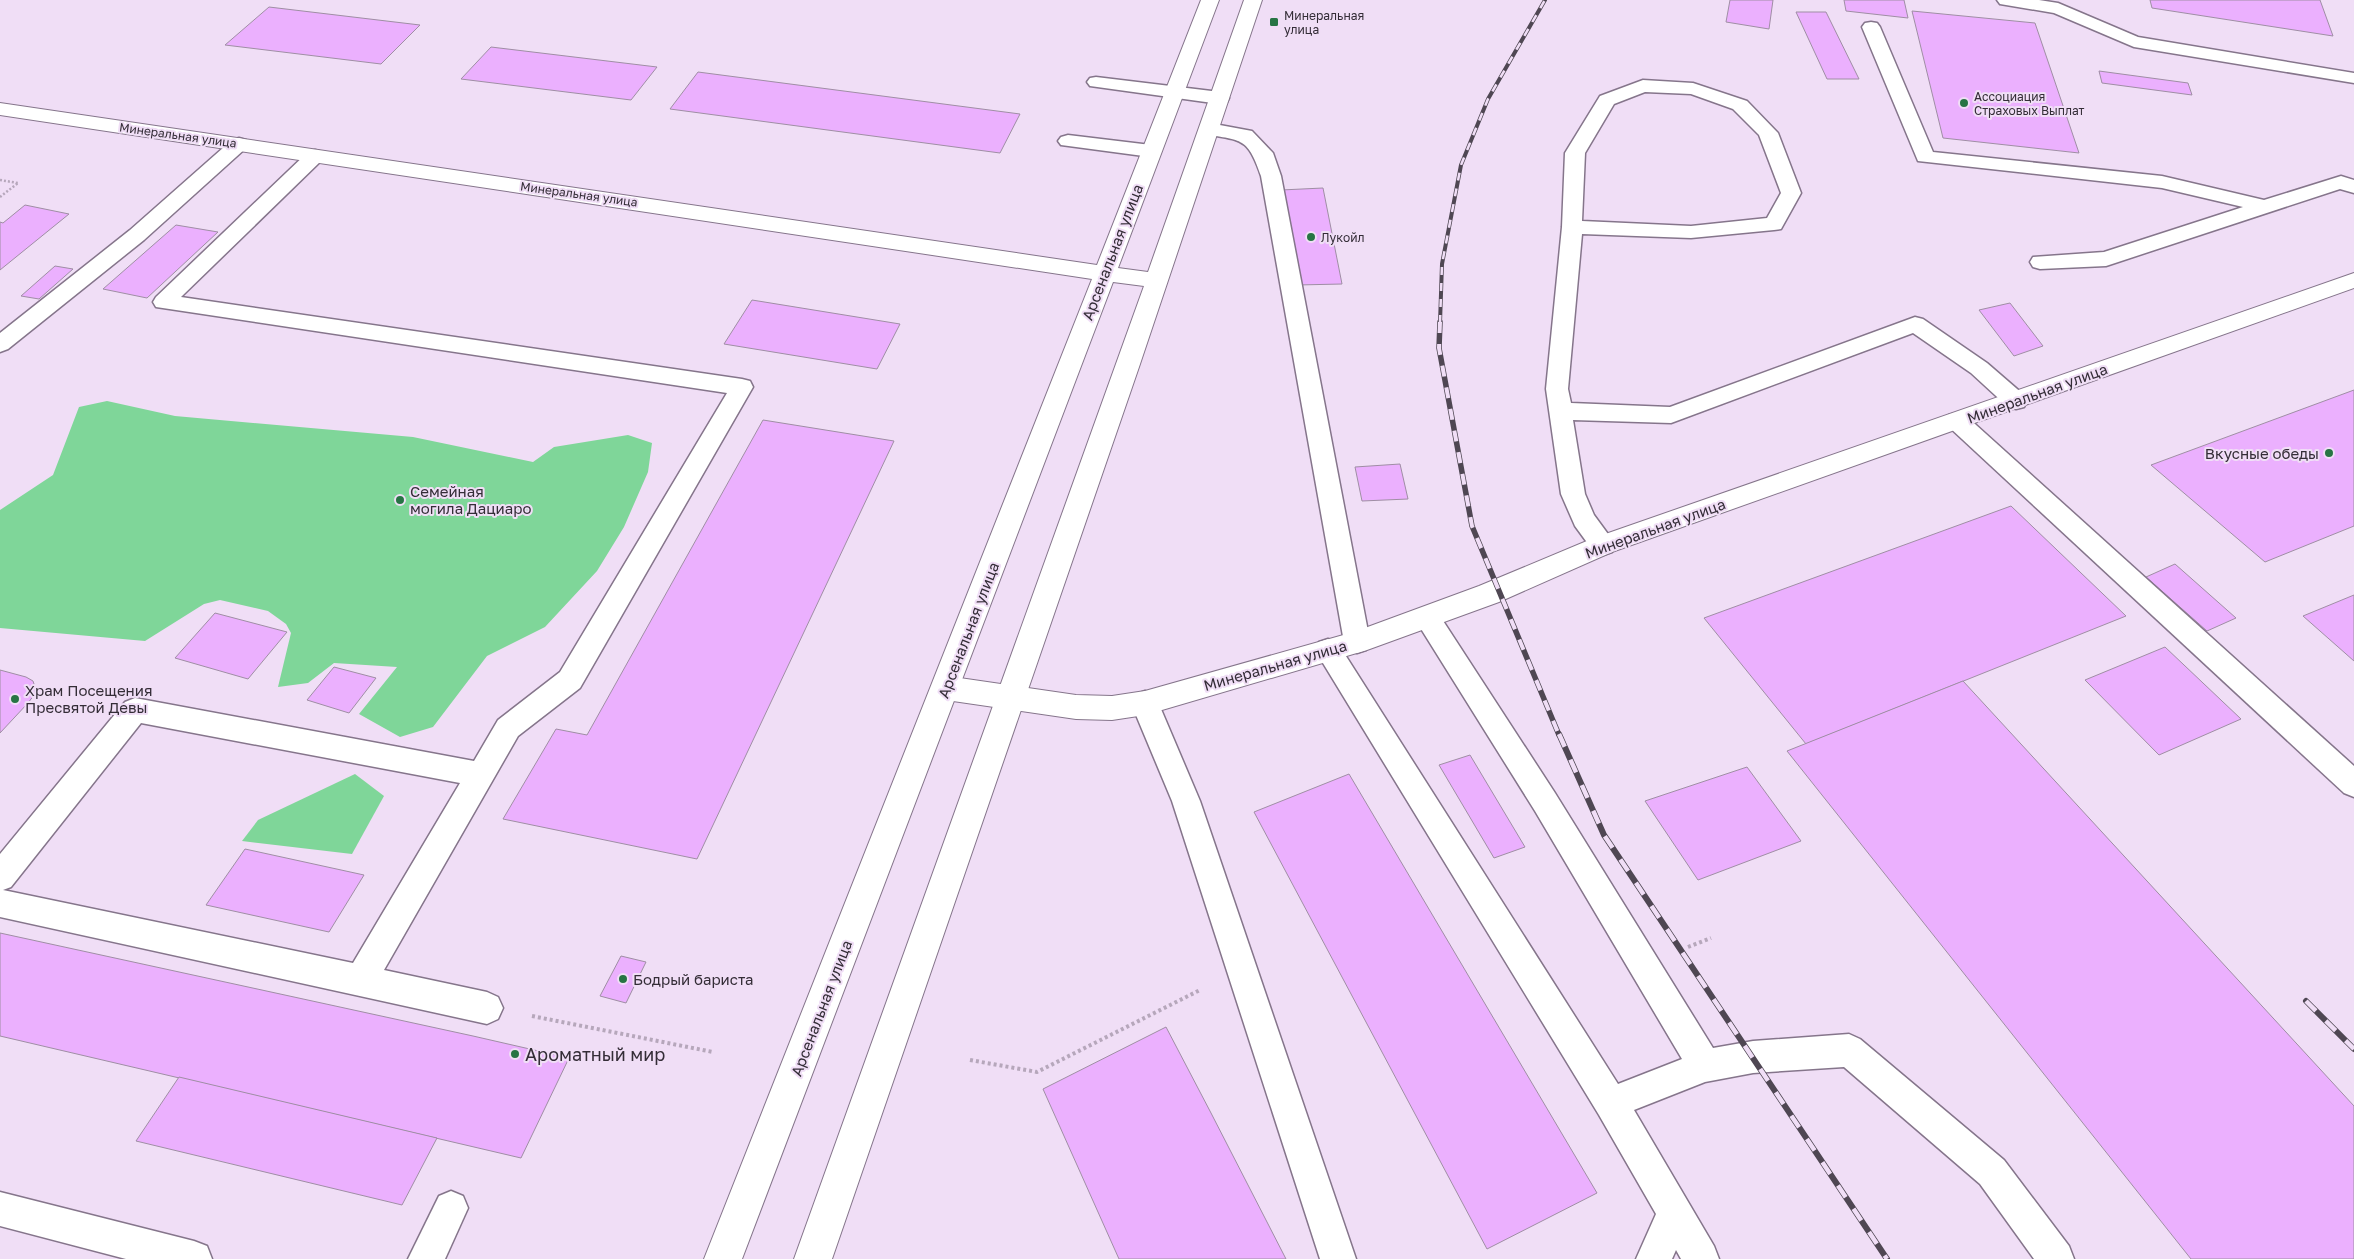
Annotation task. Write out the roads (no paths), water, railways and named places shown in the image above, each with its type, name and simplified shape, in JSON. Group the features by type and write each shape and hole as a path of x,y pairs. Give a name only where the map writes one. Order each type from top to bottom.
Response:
{"street":[{"name":"Арсенальная улица","path":"723,1259 946,688 1210,0"},
{"path":"813,1259 1157,281 1253,0"},
{"name":"Минеральная улица","path":"0,109 1157,281"},
{"name":"Минеральная улица","path":"946,688 1010,699 1076,707 1112,708 1146,703 1357,642 1490,594 1603,545 2016,401 2354,280"}],"lane":[{"path":"2006,0 2058,8 2134,42 2354,78"},
{"path":"1870,26 1925,156 2162,182 2262,206"},
{"path":"1096,82 1220,98"},
{"path":"1572,227 1691,232 1774,224 1792,193 1768,133 1740,105 1693,89 1643,86 1607,100 1575,153 1572,227 1557,389 1573,494 1584,519 1603,545"},
{"path":"1209,129 1245,135 1263,153 1271,176 1357,642"},
{"path":"1068,141 1151,151"},
{"path":"0,344 137,235 239,144"},
{"path":"315,156 164,302 742,387 570,680 508,728 361,980"},
{"path":"2040,262 2106,259 2262,206 2341,182 2354,187"},
{"path":"1561,411 1671,415 1915,324 1979,368 2016,401"},
{"path":"1957,421 2354,784"},
{"path":"1427,617 1545,802 1705,1066"},
{"path":"1328,650 1611,1103 1701,1259"},
{"path":"1146,703 1186,801 1338,1259"},
{"path":"0,877 135,710 481,775"},
{"path":"0,903 488,1008"},
{"path":"1611,1103 1705,1066 1753,1058 1850,1050 1992,1172 2056,1259"},
{"path":"426,1259 452,1208"},
{"path":"0,1209 194,1259"},
{"path":"1654,1259 1674,1214"}],"railway":[{"path":"1440,323 1442,264 1461,165 1488,99 1545,0"},
{"path":"1440,322 1439,348 1472,526 1559,735"},
{"path":"1559,734 1604,835 1887,1259"},
{"path":"2306,1001 2354,1049"}],"place":[{"name":"Минеральная улица","path":"1274,22"},
{"name":"Ассоциация Страховых Выплат","path":"1964,103"},
{"name":"Лукойл","path":"1311,237"},
{"name":"Вкусные обеды","path":"2329,453"},
{"name":"Семейная могила Дациаро","path":"400,500"},
{"name":"Храм Посещения Пресвятой Девы","path":"15,699"},
{"name":"Бодрый бариста","path":"623,979"},
{"name":"Ароматный мир","path":"515,1054"}]}
